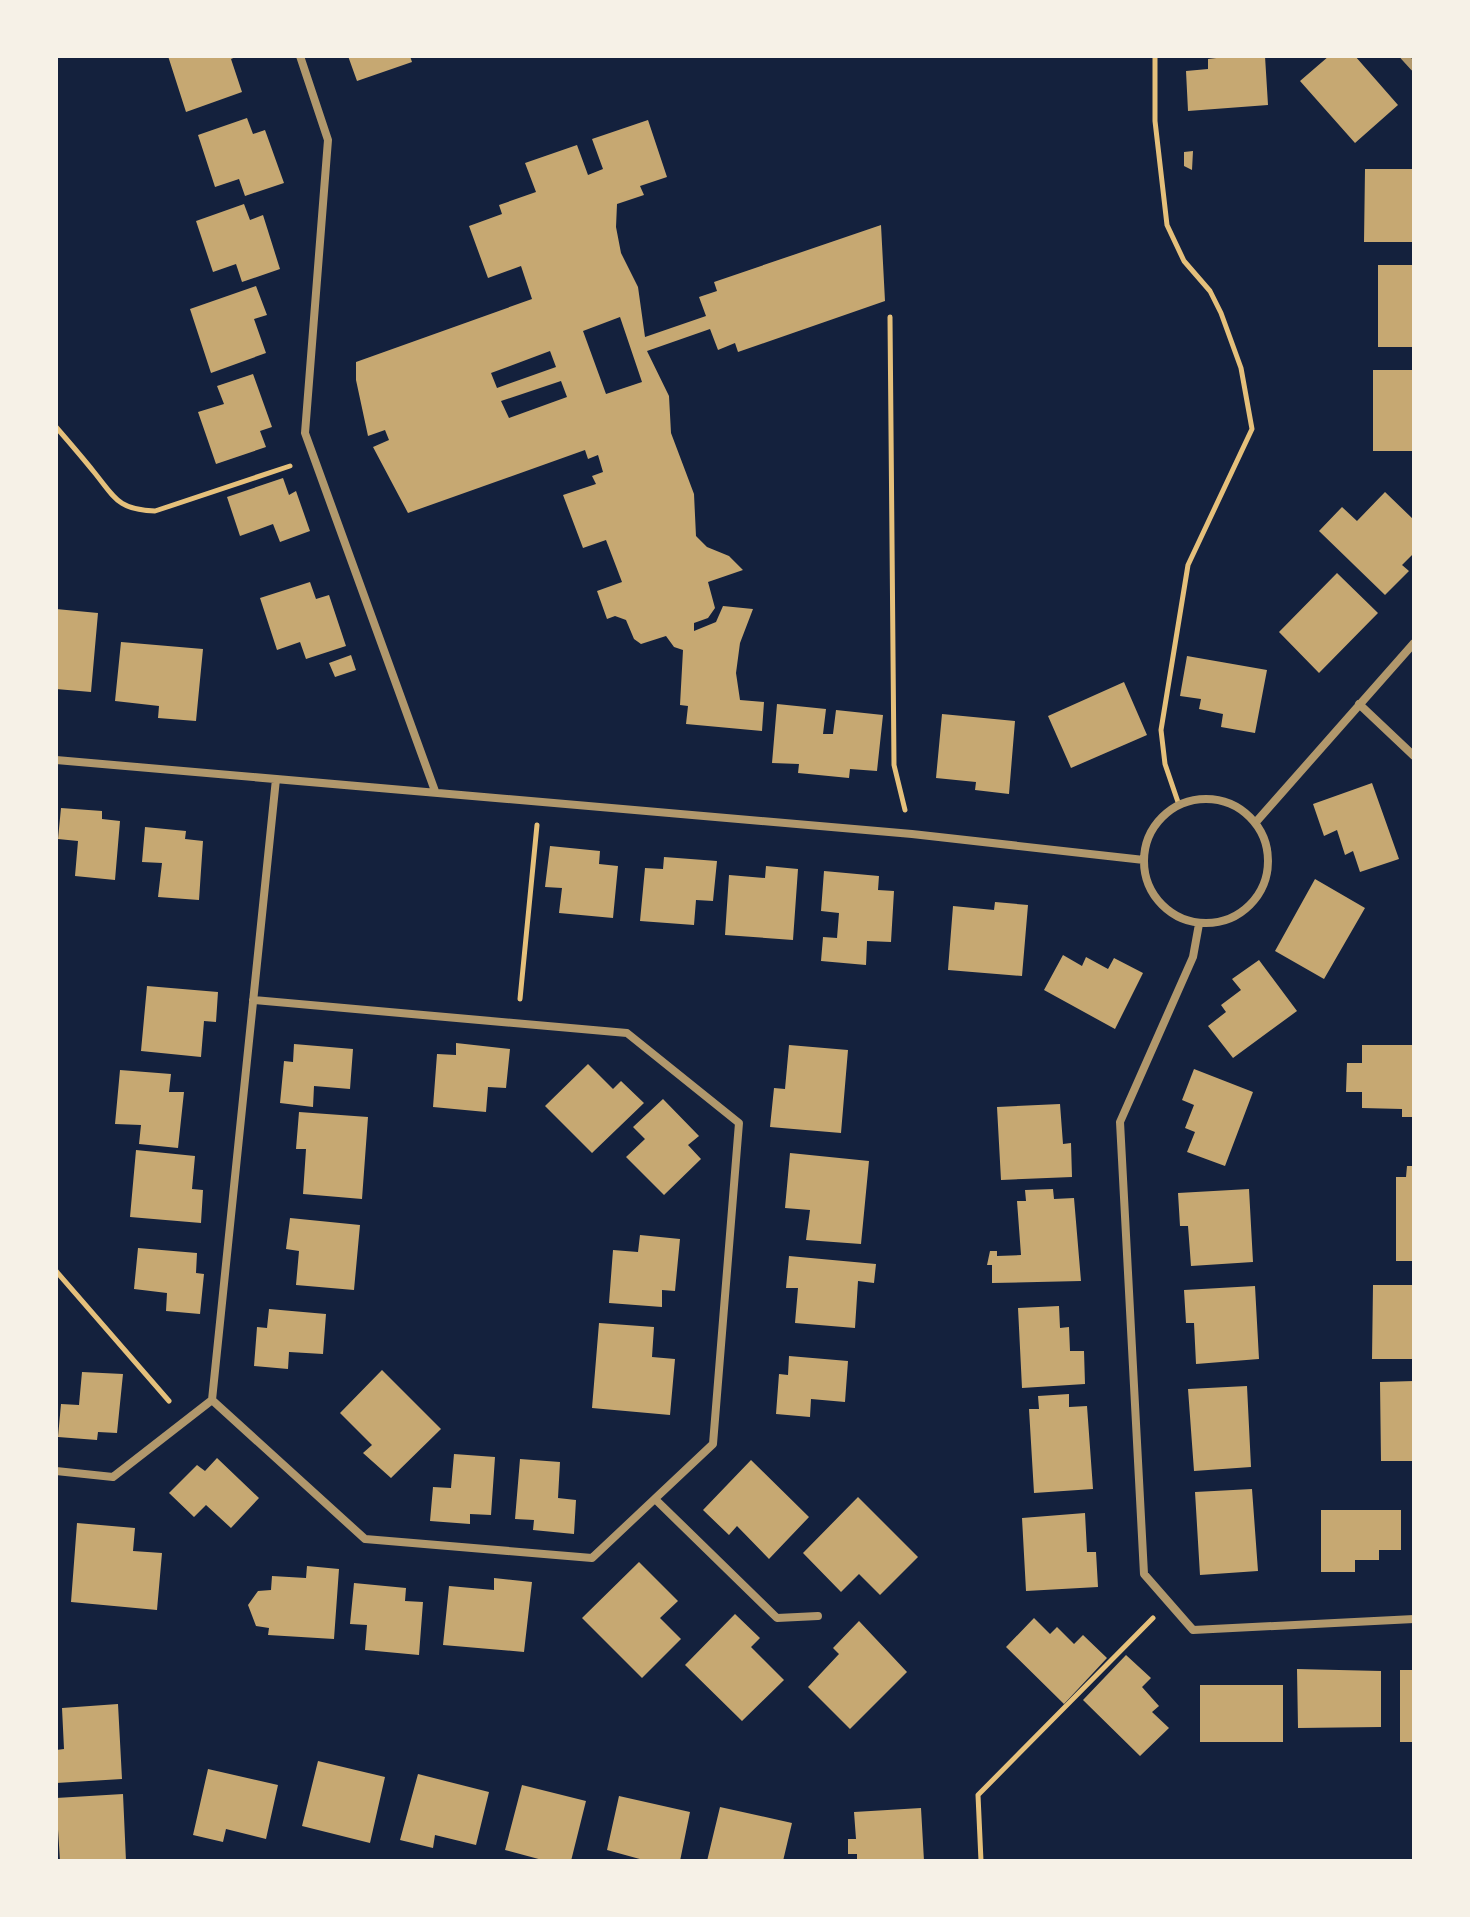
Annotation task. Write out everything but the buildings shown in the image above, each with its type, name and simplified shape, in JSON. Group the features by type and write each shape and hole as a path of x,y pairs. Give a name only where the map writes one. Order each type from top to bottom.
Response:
{"street":[{"path":"300,56 328,140 305,433 435,791"},
{"path":"1404,56 1414,67"},
{"path":"1256,822 1414,643"},
{"path":"1359,704 1414,756"},
{"path":"56,760 912,834 1144,860"},
{"path":"56,1471 113,1477 212,1400 276,779"},
{"path":"1199,799 1221,800 1240,808 1256,822 1267,844 1269,868 1261,892 1246,911 1224,922 1199,924 1177,917 1159,903 1147,883 1144,860 1155,828 1179,805 1199,799"},
{"path":"1199,924 1193,957 1120,1122 1144,1574 1193,1630 1414,1619"},
{"path":"212,1400 365,1539 592,1558 713,1444 739,1123 627,1033 253,1000"},
{"path":"655,1499 777,1618 818,1616"}],"path":[{"path":"1155,56 1156,134 1167,225 1184,261 1210,291 1221,313 1241,368 1252,429 1188,565 1161,730 1165,764 1179,805"},
{"path":"890,317 894,765 912,834"},
{"path":"56,427 97,475 105,491 137,511 155,511 314,458"},
{"path":"518,1023 539,800"},
{"path":"56,1271 185,1420"},
{"path":"981,1861 978,1795 1169,1603"}]}
